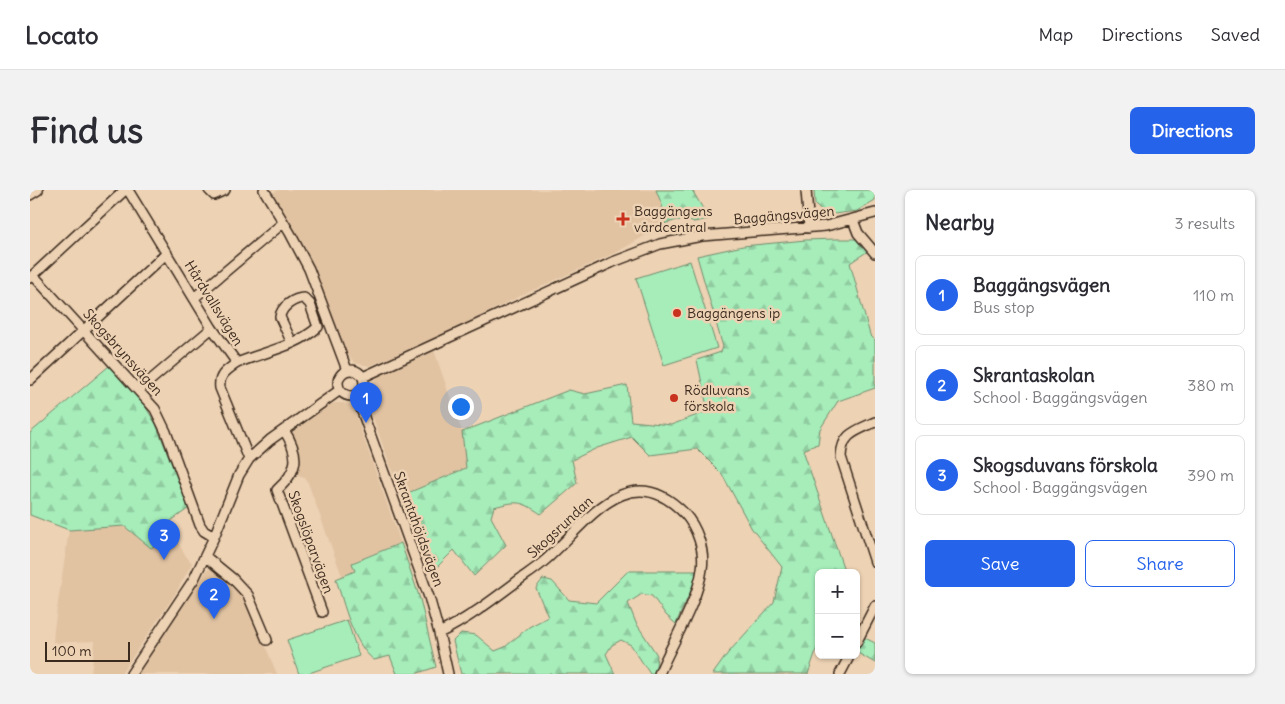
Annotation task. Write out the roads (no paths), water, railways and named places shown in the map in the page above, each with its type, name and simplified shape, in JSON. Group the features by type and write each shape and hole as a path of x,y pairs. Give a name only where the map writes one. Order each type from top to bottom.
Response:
{"street":[{"path":"30,195 38,190"},
{"path":"31,276 127,190"},
{"name":"Hårdvallsvägen","path":"127,190 212,328 236,363 222,375 219,381 220,388 249,459"},
{"path":"209,190 214,195 225,190"},
{"path":"264,190 309,269 347,370"},
{"path":"806,190 809,228"},
{"name":"Baggängsvägen","path":"363,377 613,262 660,244 702,236 826,226 875,213"},
{"path":"853,220 858,233 875,253"},
{"path":"194,298 283,223"},
{"path":"30,380 167,253"},
{"name":"Skogsbrynsvägen","path":"31,276 140,390 155,409 160,417 200,525 204,531 214,537"},
{"path":"236,363 292,343 318,327 310,304 304,298 298,298 280,312 280,317 292,343"},
{"path":"140,390 212,328"},
{"path":"347,370 356,370 363,377 363,388 356,395 348,395 340,390 339,378 347,370"},
{"path":"131,674 194,579 206,557 239,475 249,459 265,444 340,390"},
{"name":"Skrantahöjdsvägen","path":"356,395 424,582 439,633 448,674"},
{"path":"875,422 851,433 842,448 843,464 872,544 875,562"},
{"name":"Skogslöparvägen","path":"284,430 294,448 294,466 288,478 277,490 322,612"},
{"name":"Skogsrundan","path":"439,633 470,616 543,562 589,517 614,498 632,491 652,492 670,501 688,517 696,532 703,557 699,582 692,602 659,674"},
{"path":"206,557 234,579 248,595 267,640"},
{"path":"860,635 875,606"},
{"path":"840,674 848,659"}],"place":[{"name":"Baggängens vårdcentral","path":"623,219"},
{"name":"Baggängens ip","path":"677,313"},
{"name":"Rödluvans förskola","path":"674,398"},
{"name":"Baggängsvägen","path":"366,423"},
{"name":"Skogsduvans förskola","path":"164,560"},
{"name":"Skrantaskolan","path":"214,619"}]}
